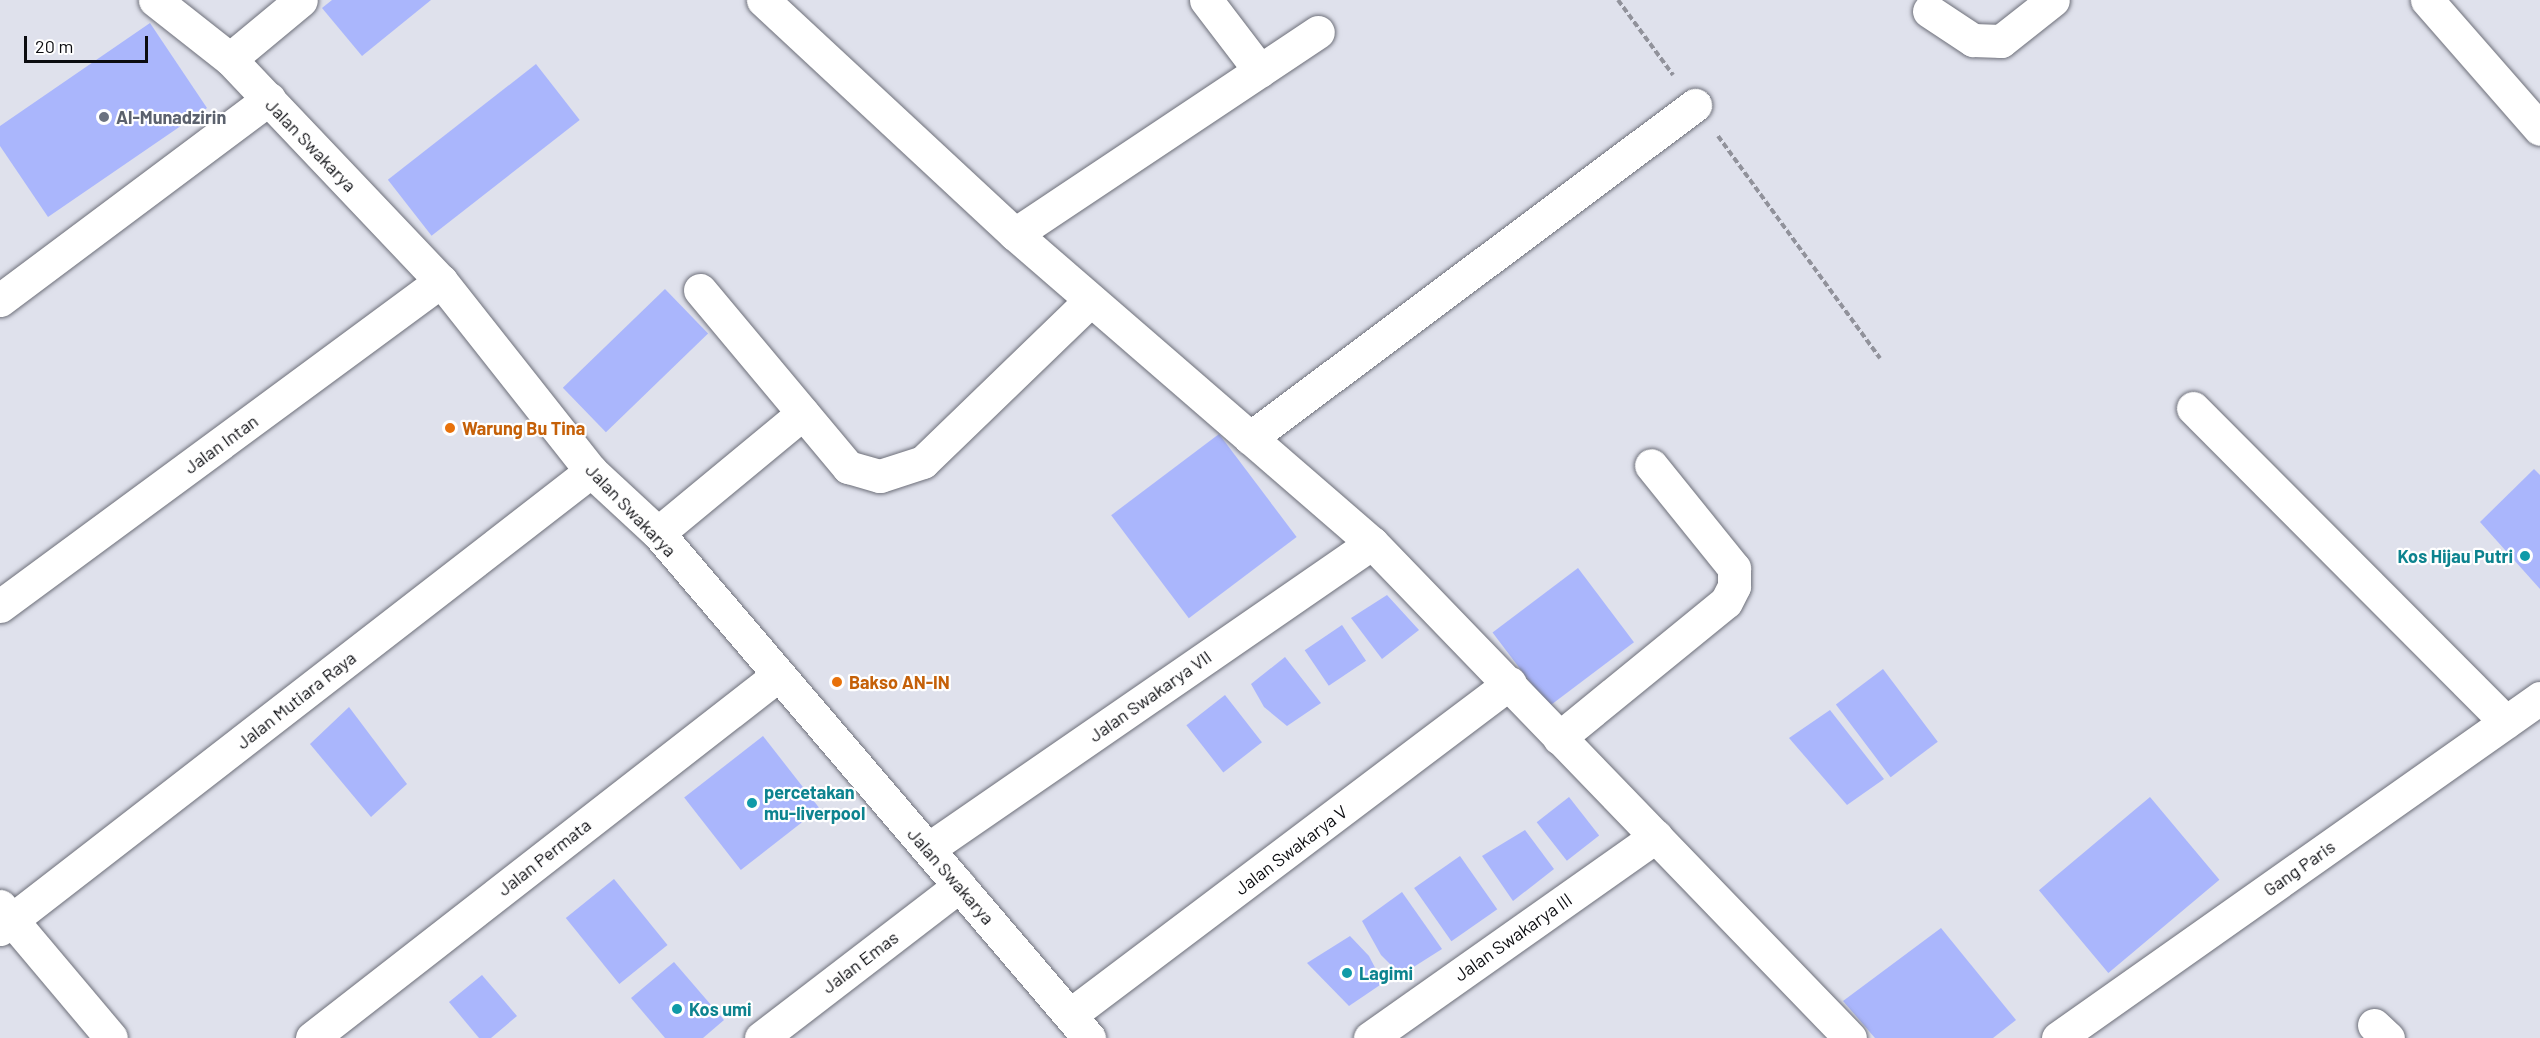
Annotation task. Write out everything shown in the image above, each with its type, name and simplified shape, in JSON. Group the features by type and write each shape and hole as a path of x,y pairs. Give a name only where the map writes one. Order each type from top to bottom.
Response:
{"street":[{"name":"Jalan Swakarya","path":"155,0 230,59 441,281 591,471 658,533 777,676 1079,1026"},
{"path":"230,59 301,0"},
{"path":"763,0 1015,234 1372,543 1510,683 1559,738 1850,1038"},
{"path":"1206,0 1260,70"},
{"path":"1929,11 1973,40 2001,41 2054,0"},
{"path":"2427,0 2540,129"},
{"path":"1015,234 1318,32"},
{"path":"0,300 269,99"},
{"path":"1250,438 1695,105"},
{"name":"Jalan Intan","path":"0,606 441,281"},
{"path":"700,290 848,467 880,476 923,462 1090,300"},
{"path":"2193,408 2506,722"},
{"path":"658,533 803,413"},
{"path":"1559,738 1726,602 1734,586 1734,568 1652,465"},
{"name":"Jalan Mutiara Raya","path":"4,918 591,471"},
{"name":"Jalan Swakarya VII","path":"928,849 1372,543"},
{"name":"Jalan Permata","path":"312,1038 777,676"},
{"name":"Jalan Swakarya V","path":"1079,1026 1510,683"},
{"name":"Gang Paris","path":"2058,1038 2540,698"},
{"name":"Jalan Swakarya III","path":"1370,1038 1656,836"},
{"name":"Jalan Emas","path":"761,1038 959,886"},
{"path":"4,918 111,1038"}],"path":[{"path":"1618,0 1880,358"}],"building":[{"path":"332,0 431,0 362,56 322,8"},
{"name":"Al-Munadzirin","path":"150,23 207,108 48,217 0,146 0,126"},
{"path":"536,64 580,120 432,236 388,180"},
{"path":"665,289 708,334 606,432 563,388"},
{"path":"1219,434 1297,537 1189,618 1111,515"},
{"name":"Kos Hijau Putri","path":"2534,469 2540,475 2540,589 2480,522"},
{"path":"1578,568 1634,642 1549,707 1493,632"},
{"path":"1387,595 1419,630 1382,659 1351,618"},
{"path":"1342,625 1366,661 1329,686 1305,650"},
{"path":"1285,657 1321,703 1287,726 1264,707 1251,684"},
{"path":"1883,669 1938,742 1891,777 1836,705"},
{"path":"1225,695 1262,742 1223,772 1186,725"},
{"path":"349,707 407,784 371,817 310,744"},
{"path":"1830,710 1884,779 1847,805 1789,738"},
{"name":"percetakan mu-liverpool","path":"763,736 820,808 741,870 684,798"},
{"path":"1569,797 1599,836 1567,861 1537,822"},
{"path":"2150,797 2219,880 2108,973 2039,890"},
{"path":"1525,830 1554,869 1513,901 1482,856"},
{"path":"1460,856 1497,909 1451,941 1414,888"},
{"path":"614,879 667,945 619,984 566,918"},
{"path":"1402,892 1442,949 1401,975 1381,955 1362,921"},
{"path":"1941,928 2016,1020 1993,1038 1875,1038 1843,1001"},
{"name":"Lagimi","path":"1350,936 1369,956 1383,983 1349,1006 1307,963"},
{"name":"Kos umi","path":"674,962 724,1020 703,1038 665,1038 631,998"},
{"path":"482,975 517,1016 491,1038 479,1038 449,1002"}],"place":[{"name":"Al-Munadzirin","path":"104,117"},
{"name":"Warung Bu Tina","path":"450,428"},
{"name":"Kos Hijau Putri","path":"2525,556"},
{"name":"Bakso AN-IN","path":"837,682"},
{"name":"percetakan mu-liverpool","path":"752,803"},
{"name":"Lagimi","path":"1347,973"},
{"name":"Kos umi","path":"677,1009"}]}
